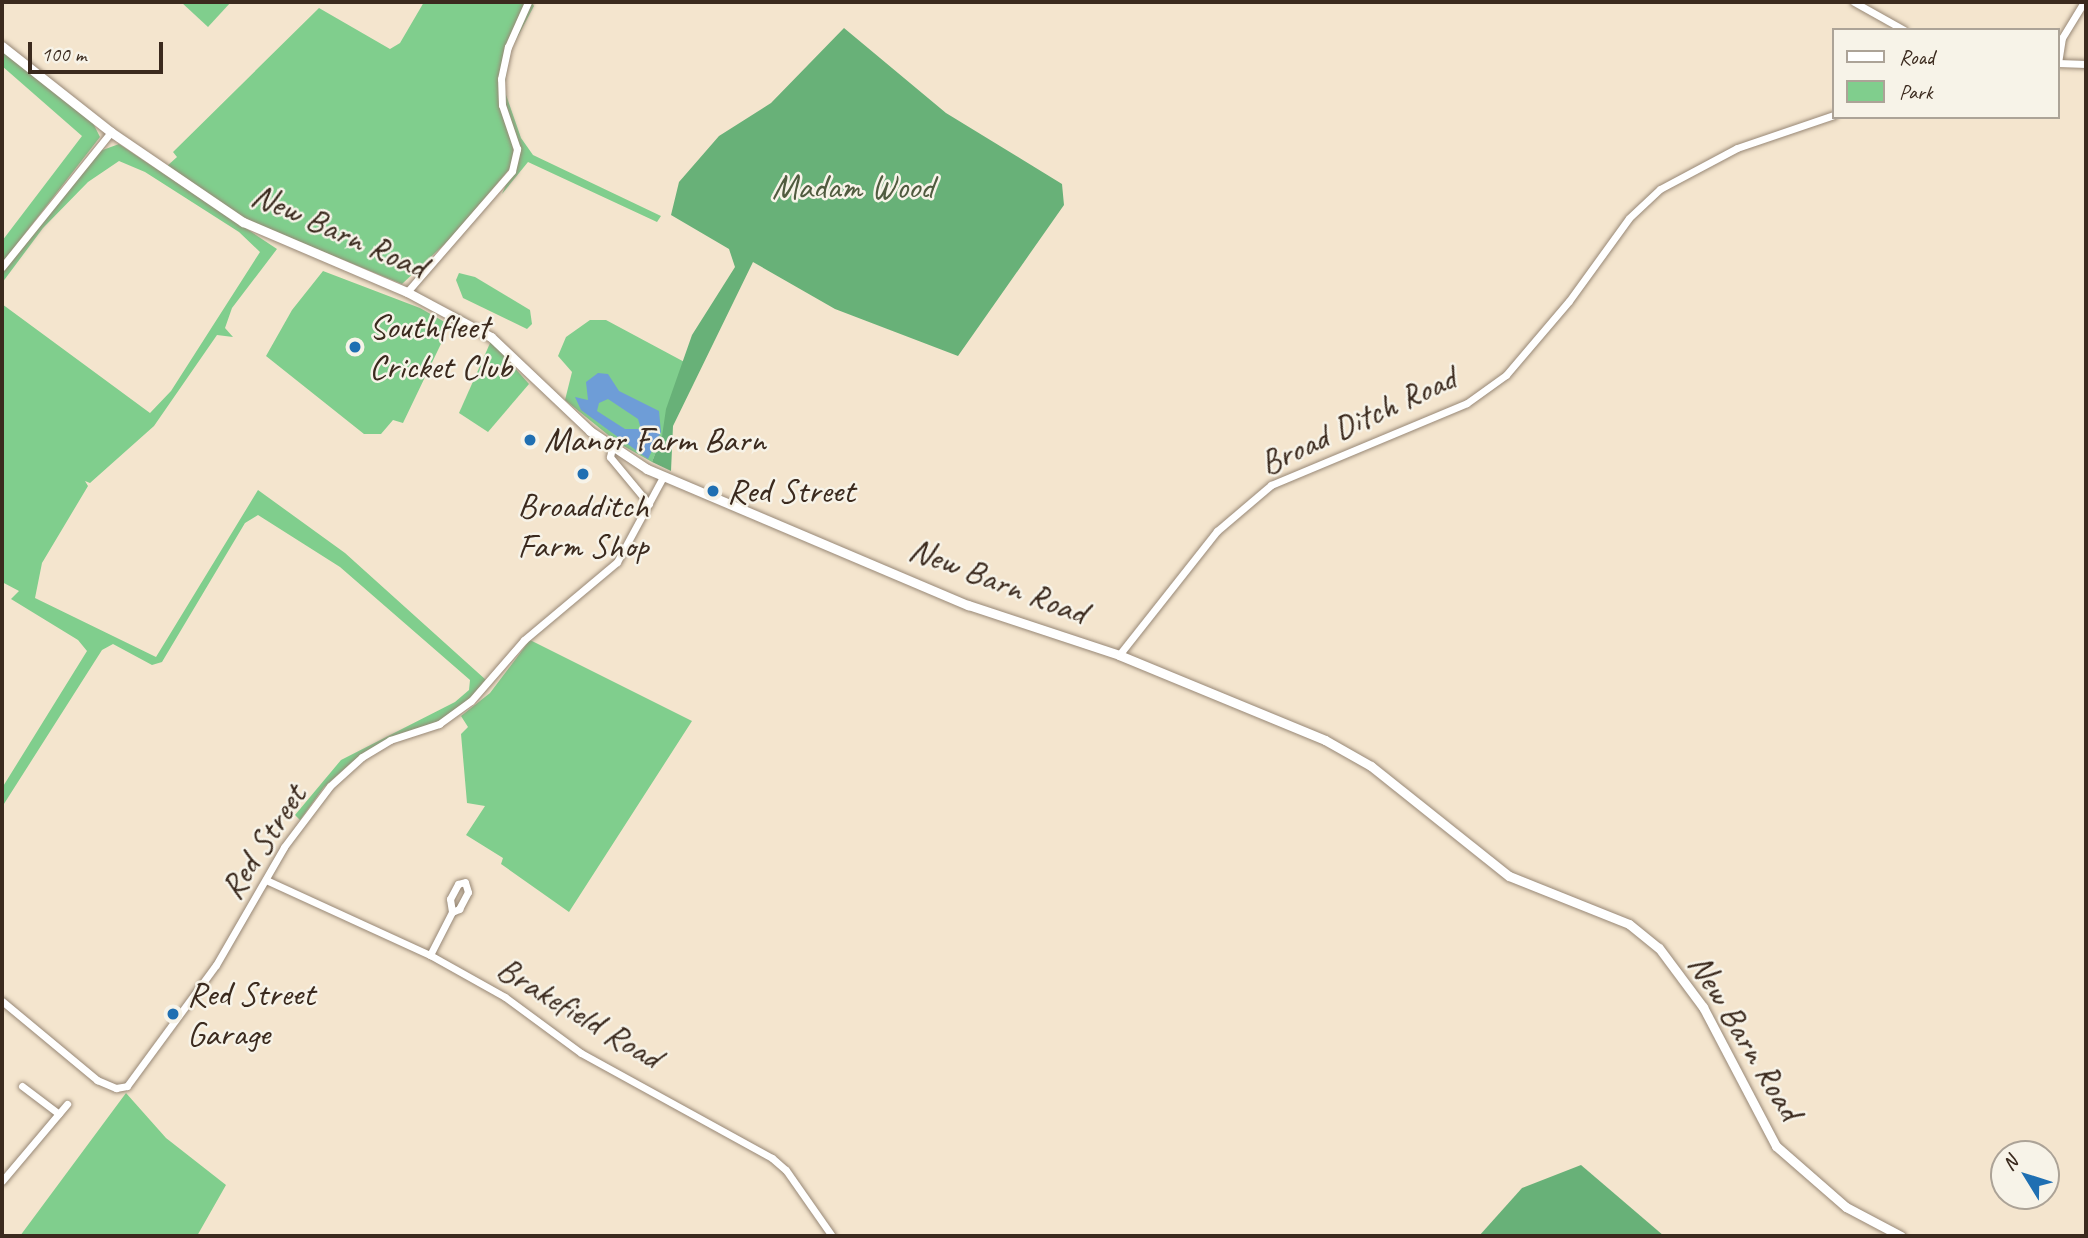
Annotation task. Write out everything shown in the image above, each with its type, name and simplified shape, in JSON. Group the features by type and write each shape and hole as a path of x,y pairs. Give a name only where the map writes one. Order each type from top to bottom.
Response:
{"street":[{"path":"407,292 498,192 514,166 517,149 502,104 501,79 508,47 528,2"},
{"path":"1854,2 1900,28"},
{"path":"2060,50 2062,38 2084,2"},
{"name":"New Barn Road","path":"2,46 111,132 259,231 407,292 496,340 612,448 663,477 977,608 1119,655 1325,740 1371,766 1509,876 1629,924 1659,948 1703,1007 1776,1146 1846,1207 1901,1236"},
{"path":"2060,63 2086,64"},
{"name":"Broad Ditch Road","path":"1119,655 1217,531 1271,485 1320,461 1431,420 1467,403 1506,375 1555,320 1629,218 1660,189 1737,148 1832,115"},
{"path":"2,267 111,132"},
{"path":"612,448 611,458 649,504"},
{"name":"Red Street","path":"2,1001 97,1080 126,1087 216,965 293,834 332,784 390,740 439,724 471,701 524,640 610,570 663,477"},
{"name":"Brakefield Road","path":"266,880 430,955 505,997 581,1053 772,1158 786,1170 832,1236"},
{"path":"430,955 452,912"},
{"path":"22,1086 59,1114"},
{"path":"2,1181 66,1104"}],"green space":[{"path":"181,2 231,2 208,27"},
{"path":"424,2 525,2 499,88 514,153 511,167 452,237 402,284 251,222 166,167 177,157 173,152 319,8 390,49 400,43"},
{"path":"531,2 534,6 510,51 504,89 521,138 533,155 661,216 657,222 528,162 502,194 520,151 503,100 504,69 514,36"},
{"name":"Madam Wood","path":"844,28 946,113 1062,184 1064,205 958,356 835,309 753,262 673,426 671,471 652,462 662,436 666,409 692,335 735,267 729,249 671,215 679,182 719,136 771,103"},
{"path":"2,50 93,123 100,137 2,263 2,241 82,136 2,66"},
{"path":"119,144 277,249 232,308 225,328 233,337 217,335 154,426 90,483 85,481 88,486 42,563 35,598 156,657 258,490 345,553 486,680 475,697 441,721 376,746 352,762 324,787 300,820 295,815 341,760 455,702 469,690 470,680 340,567 258,515 245,523 162,662 152,665 113,644 102,650 2,807 2,788 87,651 78,640 11,599 19,591 2,582 2,304 150,413 171,391 260,252 239,232 145,172 119,161 88,182 43,228 2,283 2,270 26,237 100,151"},
{"name":"Southfleet Cricket Club","path":"323,271 420,308 450,325 403,423 393,420 381,434 364,434 266,356 292,310"},
{"path":"459,273 475,277 530,310 532,324 527,329 463,298 456,280"},
{"path":"590,320 606,320 690,365 652,462 618,443 565,400 572,372 558,356 566,337"},
{"path":"491,341 529,384 488,432 459,413"},
{"path":"530,640 692,721 569,912 501,864 503,858 466,835 485,806 467,803 461,734 468,727 461,716 490,693"},
{"path":"126,1093 166,1138 226,1185 197,1236 20,1236"},
{"path":"1581,1165 1664,1236 1479,1236 1522,1188"}],"water":[{"path":"598,373 608,374 619,391 659,411 661,432 648,459 581,410 575,397 588,400 586,382","holes":["608,399 638,419 641,429 625,429 597,411 599,403"]}],"place":[{"name":"Southfleet Cricket Club","path":"355,347"},
{"name":"Manor Farm Barn","path":"530,440"},
{"name":"Broadditch Farm Shop","path":"583,474"},
{"name":"Red Street","path":"713,491"},
{"name":"Red Street Garage","path":"173,1014"}]}
